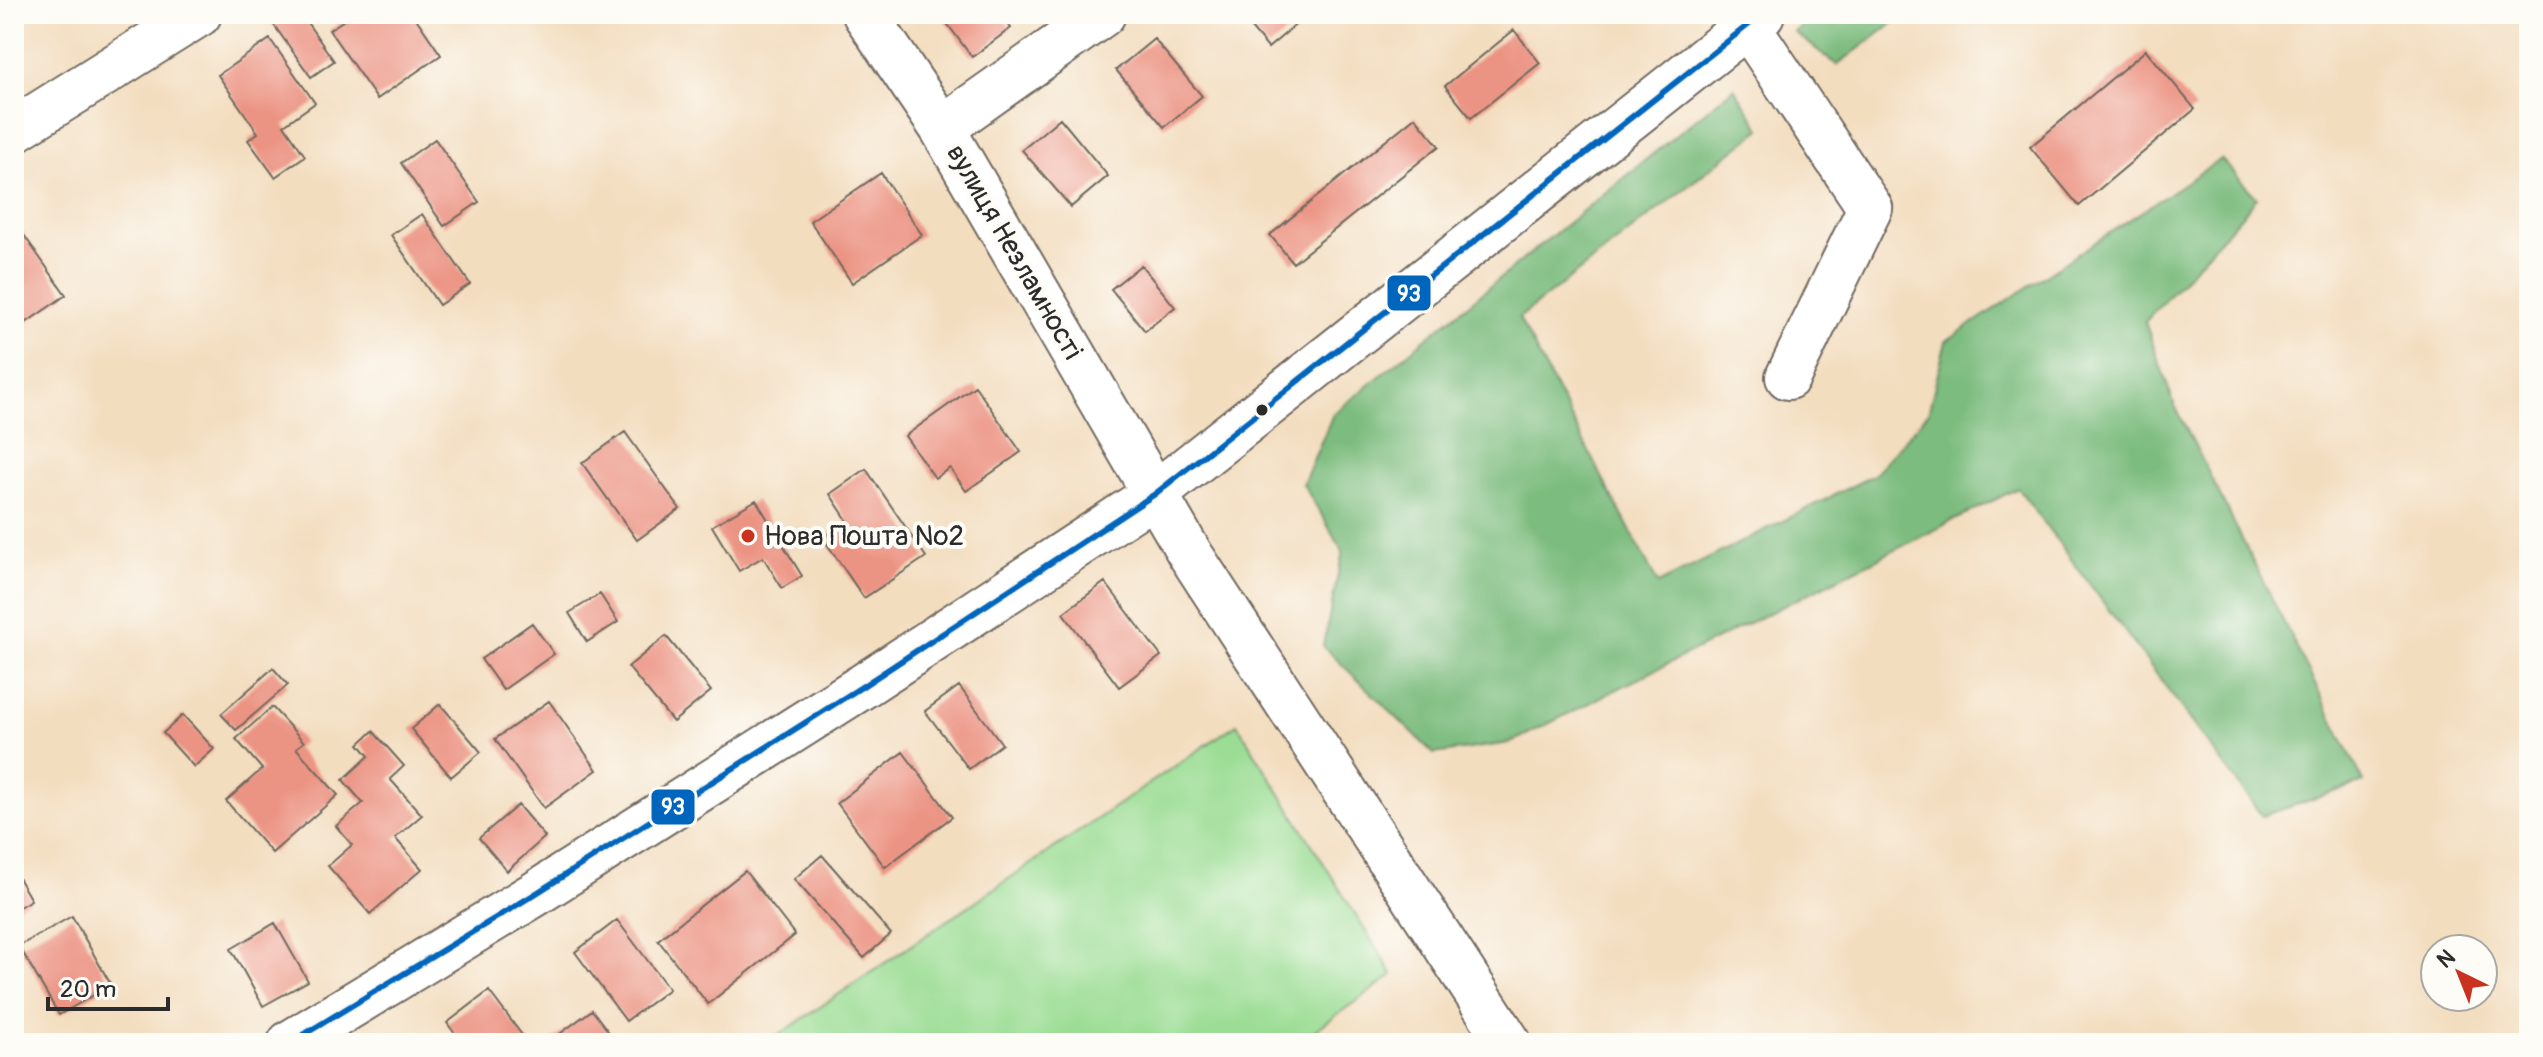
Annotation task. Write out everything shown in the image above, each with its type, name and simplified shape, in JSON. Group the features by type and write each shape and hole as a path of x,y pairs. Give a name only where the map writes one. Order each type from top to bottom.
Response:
{"street":[{"path":"14,130 199,14"},
{"name":"вулиця Незламності","path":"865,14 942,128 1190,554 1509,1043"},
{"path":"942,128 1103,14"},
{"path":"290,1043 535,894 863,686 1155,494 1755,20 1870,208 1788,377"}],"green space":[{"path":"1816,14 1905,14 1837,65 1794,32"},
{"path":"1734,88 1761,129 1519,318 1658,584 1874,475 1928,413 1946,341 2221,159 2257,198 2145,322 2175,406 2364,782 2262,816 2018,488 1510,743 1434,754 1323,646 1343,551 1303,484 1333,414"},
{"path":"1237,724 1393,975 1297,1043 767,1043"}],"building":[{"path":"266,14 301,14 334,61 311,77"},
{"path":"353,14 413,14 441,55 377,99 329,30"},
{"path":"940,14 1000,14 1011,28 972,57"},
{"path":"1239,14 1302,14 1305,17 1268,48"},
{"path":"1514,30 1540,63 1471,118 1445,86"},
{"path":"270,39 315,103 284,125 305,156 275,177 248,140 258,133 218,75"},
{"path":"1154,39 1202,96 1164,127 1116,70"},
{"path":"2146,50 2195,109 2079,206 2030,147"},
{"path":"1415,117 1439,146 1293,263 1270,235"},
{"path":"1060,118 1108,176 1071,207 1022,150"},
{"path":"435,139 479,202 444,226 401,163"},
{"path":"881,173 922,235 852,283 810,221"},
{"path":"422,214 470,284 439,305 391,235"},
{"path":"14,221 66,295 14,331"},
{"path":"1141,265 1175,307 1145,331 1111,289"},
{"path":"975,386 1021,452 966,491 950,468 935,478 905,436"},
{"path":"625,432 680,509 637,540 582,463"},
{"path":"866,469 926,557 864,598 823,538 847,520 830,494"},
{"name":"Нова Пошта №2","path":"756,500 802,576 782,588 763,557 739,571 712,526"},
{"path":"1105,582 1161,656 1119,687 1063,613"},
{"path":"600,594 618,622 587,642 569,613"},
{"path":"532,623 554,654 503,690 481,659"},
{"path":"666,636 711,691 673,722 628,667"},
{"path":"273,668 288,685 236,730 221,714"},
{"path":"959,686 1002,744 969,769 925,711"},
{"path":"549,701 597,770 544,808 495,739"},
{"path":"440,704 481,752 451,777 411,729"},
{"path":"272,707 304,742 296,748 338,795 272,853 226,801 262,769 236,739"},
{"path":"183,715 214,749 194,767 163,733"},
{"path":"373,731 404,766 390,779 422,815 395,838 422,869 370,914 328,866 352,845 336,826 363,803 343,780 369,756 359,744"},
{"path":"903,752 952,817 885,867 837,803"},
{"path":"518,805 545,837 507,871 479,838"},
{"path":"822,855 891,934 864,958 794,879"},
{"path":"14,871 31,900 14,910"},
{"path":"745,871 795,935 708,1004 658,940"},
{"path":"72,916 111,985 59,1015 19,946"},
{"path":"617,920 669,989 626,1021 575,952"},
{"path":"275,923 308,981 263,1006 231,949"},
{"path":"489,991 528,1043 462,1043 447,1023"},
{"path":"592,1010 617,1043 556,1043 553,1039"}],"transit line":[{"name":"93","path":"290,1043 535,894 863,686 1155,494 1762,14"}],"place":[{"name":"Нова Пошта №2","path":"748,536"}]}
